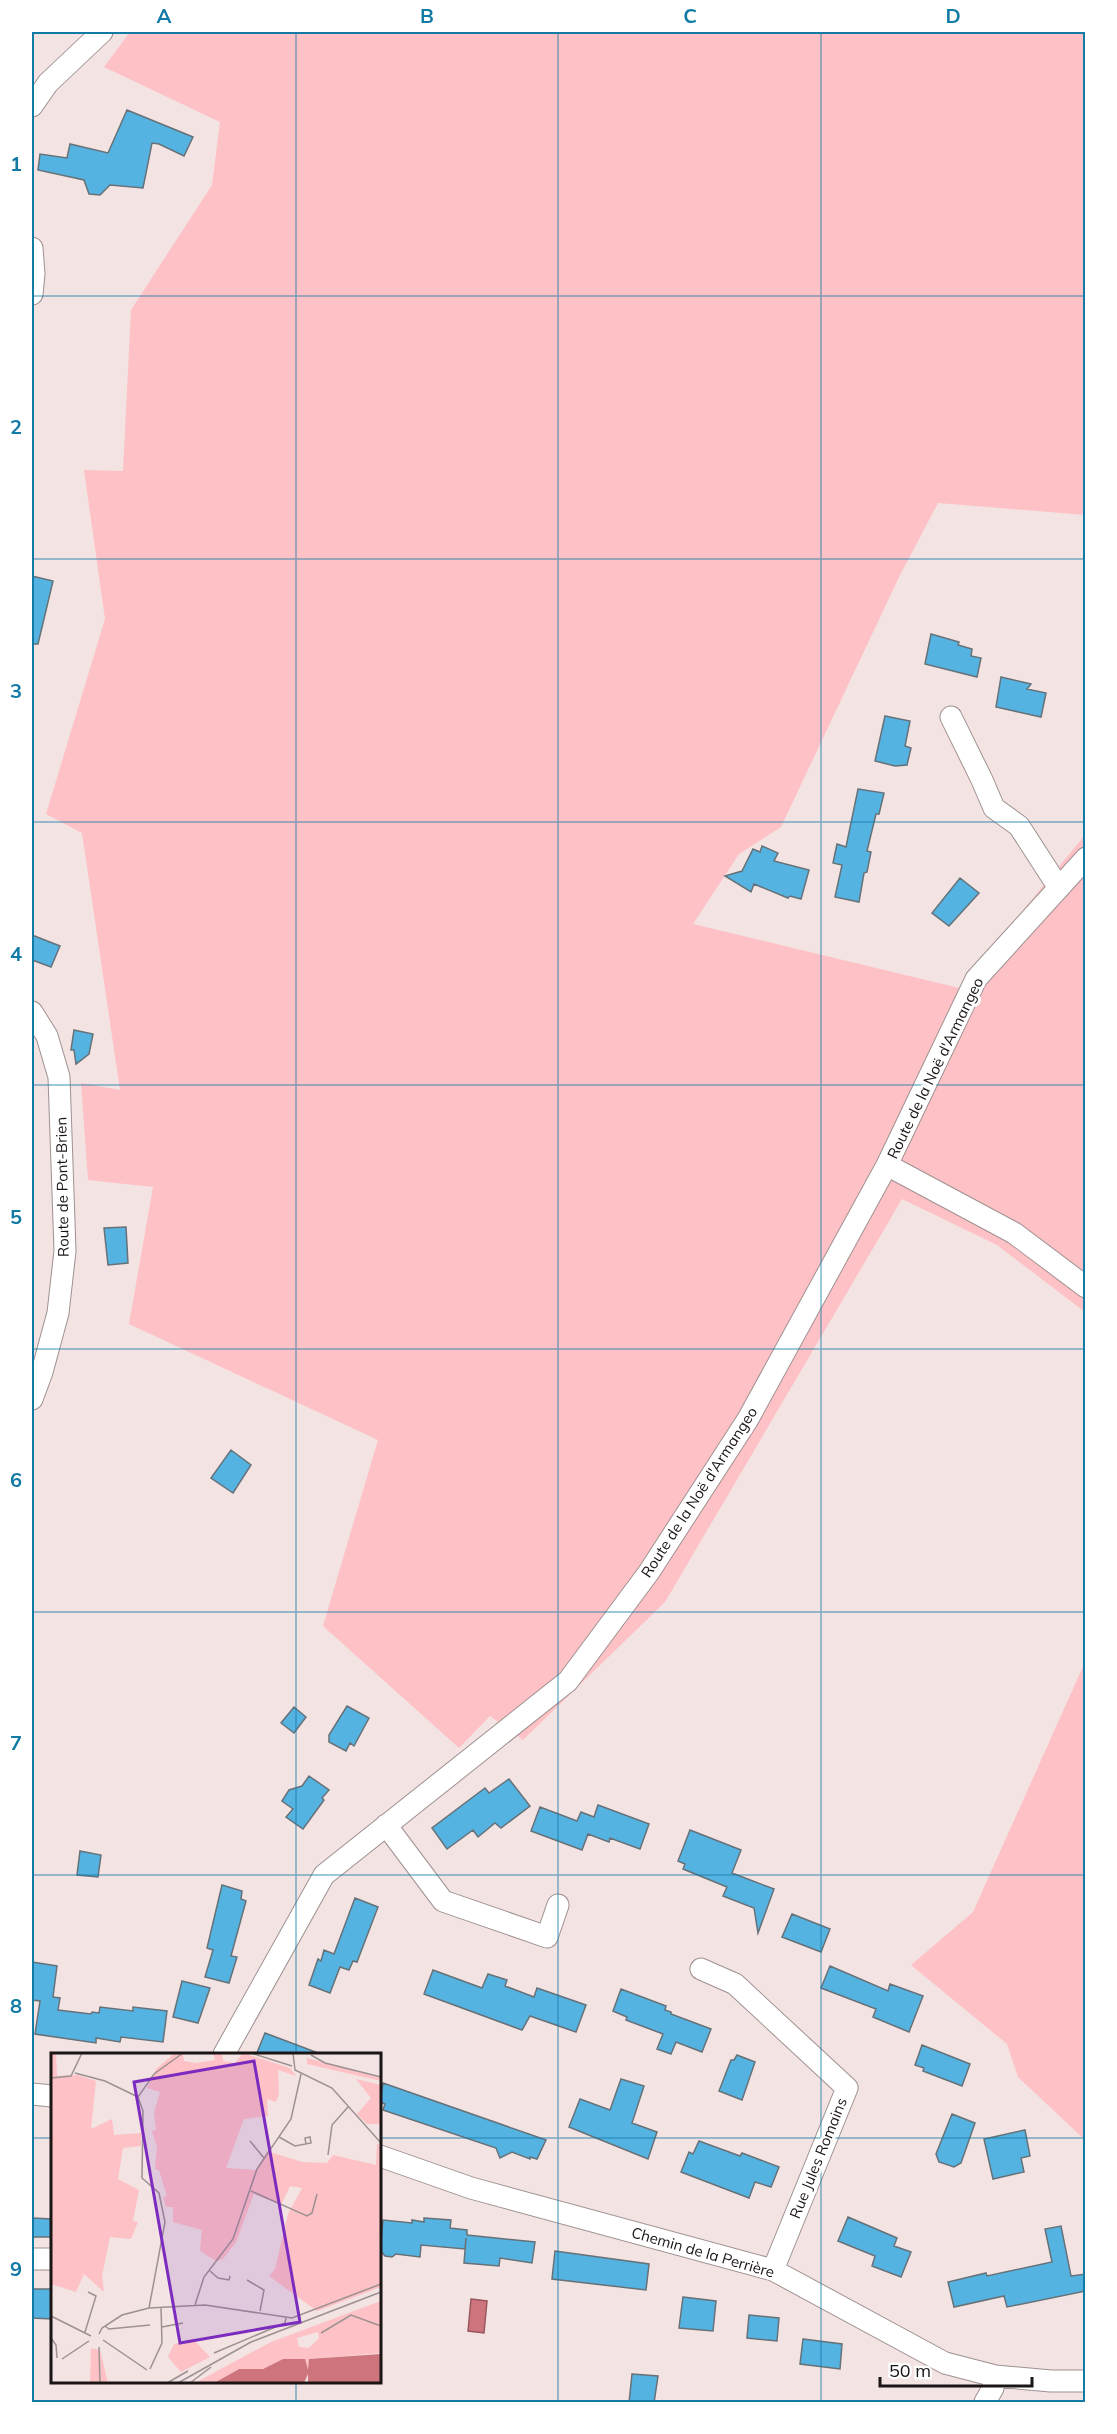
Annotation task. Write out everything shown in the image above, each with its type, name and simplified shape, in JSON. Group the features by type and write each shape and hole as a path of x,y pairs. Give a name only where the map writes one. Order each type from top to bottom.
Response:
{"street":[{"path":"32,106 48,83 102,32"},
{"path":"32,248 34,274 32,294"},
{"path":"951,717 994,808 1019,826 1059,888"},
{"name":"Route de la Noë d'Armangeo","path":"225,2053 324,1875 568,1681 649,1572 748,1419 887,1165 976,979 1086,858"},
{"name":"Route de Pont-Brien","path":"32,1012 47,1036 59,1077 65,1251 58,1313 32,1399"},
{"path":"887,1165 1014,1233 1086,1287"},
{"path":"386,1825 443,1901 547,1937 558,1905"},
{"name":"Rue Jules Romains","path":"701,1969 735,1984 847,2088 772,2270"},
{"path":"32,2094 51,2096"},
{"name":"Chemin de la Perrière","path":"381,2156 471,2188 772,2270 945,2363 995,2376 1051,2381 1086,2381"},
{"path":"32,2259 51,2259"},
{"path":"985,2403 993,2388 995,2376"}],"shaded area":[{"path":"130,32 1085,32 1085,515 938,503 900,575 781,827 739,854 693,924 959,988 1085,835 1085,1312 997,1245 902,1199 665,1602 523,1740 490,1716 459,1748 323,1626 378,1440 129,1324 153,1187 88,1180 81,1083 120,1090 82,833 46,814 105,619 84,470 123,471 131,310 212,185 220,122 104,67"},
{"path":"1085,1662 1085,2140 1018,2077 1007,2044 911,1965 973,1912"},
{"path":"471,2299 487,2301 484,2333 468,2331"}],"building":[{"path":"127,110 193,137 184,156 152,143 143,188 110,185 100,195 89,194 84,180 38,170 40,154 67,158 70,144 108,153"},
{"path":"32,576 53,581 38,644 32,644"},
{"path":"931,634 959,642 958,645 972,649 971,656 981,658 977,677 925,664"},
{"path":"1001,677 1031,684 1027,689 1046,693 1041,717 996,707"},
{"path":"885,716 910,721 905,746 911,748 907,765 895,766 875,761"},
{"path":"858,789 884,793 867,851 871,852 867,872 864,873 859,902 835,897 842,865 833,863 837,844 846,847"},
{"path":"762,846 778,853 774,861 809,870 801,899 790,896 788,898 754,884 751,892 725,876 742,871 753,849 760,852"},
{"path":"960,878 979,893 949,926 932,913"},
{"path":"32,935 60,946 51,967 32,960"},
{"path":"74,1030 93,1034 89,1054 76,1064 74,1050 71,1050"},
{"path":"126,1227 128,1263 108,1265 104,1228"},
{"path":"231,1450 251,1465 233,1493 211,1478"},
{"path":"347,1706 369,1718 354,1746 350,1743 346,1751 329,1742 329,1735"},
{"path":"294,1707 306,1717 294,1733 281,1723"},
{"path":"309,1776 329,1790 303,1829 286,1817 293,1809 282,1801 289,1790 302,1786"},
{"path":"509,1779 530,1806 501,1828 495,1823 478,1837 473,1830 447,1849 432,1828 485,1788 489,1793"},
{"path":"598,1805 649,1824 640,1849 610,1838 609,1842 588,1834 582,1850 531,1831 540,1807 577,1821 581,1812 594,1817"},
{"path":"690,1830 741,1850 732,1873 774,1889 758,1933 754,1908 723,1896 727,1887 683,1869 685,1864 678,1861"},
{"path":"80,1851 101,1855 98,1877 77,1875"},
{"path":"222,1885 242,1891 241,1899 246,1901 231,1956 237,1957 229,1983 205,1977 213,1950 207,1948"},
{"path":"355,1898 378,1907 357,1962 353,1961 349,1970 340,1967 330,1993 309,1985 318,1959 321,1961 324,1950 334,1954"},
{"path":"792,1914 830,1929 821,1952 782,1937"},
{"path":"32,1962 57,1966 53,1997 60,1998 58,2010 91,2014 92,2012 99,2013 100,2007 133,2011 133,2007 167,2011 163,2042 121,2037 120,2042 96,2038 96,2043 35,2034 40,2001 32,2000"},
{"path":"830,1966 888,1991 890,1984 923,1996 909,2032 873,2017 876,2009 821,1988"},
{"path":"433,1970 482,1988 488,1974 507,1980 505,1986 534,1997 537,1988 586,2005 576,2032 530,2016 522,2030 424,1994"},
{"path":"182,1981 210,1988 198,2023 173,2017"},
{"path":"621,1989 666,2006 665,2010 671,2014 711,2029 702,2052 676,2042 671,2054 657,2049 663,2034 626,2020 627,2017 613,2011"},
{"path":"265,2033 318,2053 257,2053"},
{"path":"922,2045 970,2064 962,2086 923,2071 924,2068 915,2065"},
{"path":"737,2055 755,2062 742,2100 719,2091 731,2060 734,2060"},
{"path":"621,2079 644,2086 632,2123 657,2132 648,2159 569,2127 580,2099 610,2110"},
{"path":"383,2083 546,2140 537,2159 530,2157 530,2159 512,2152 500,2158 496,2148 383,2110 385,2104 381,2102"},
{"path":"952,2114 975,2123 961,2163 954,2167 939,2162 936,2154"},
{"path":"1025,2130 1030,2156 1021,2158 1024,2172 993,2179 984,2139"},
{"path":"699,2141 740,2156 742,2153 779,2167 771,2187 755,2182 749,2198 681,2172 689,2152 693,2154"},
{"path":"848,2217 897,2238 894,2246 911,2252 901,2277 872,2266 875,2256 838,2241"},
{"path":"32,2218 51,2219 51,2237 32,2237"},
{"path":"424,2218 451,2220 450,2228 467,2230 467,2235 535,2242 532,2263 500,2258 499,2266 464,2263 466,2238 465,2249 421,2245 420,2257 396,2254 392,2257 385,2256 381,2251 383,2220 424,2222"},
{"path":"1061,2226 1071,2276 1086,2274 1086,2291 1007,2307 1004,2296 954,2307 948,2282 1052,2262 1045,2229"},
{"path":"555,2251 649,2264 646,2290 552,2279"},
{"path":"32,2289 51,2289 51,2319 32,2318"},
{"path":"683,2297 716,2301 713,2331 679,2328"},
{"path":"749,2315 779,2318 777,2341 747,2338"},
{"path":"803,2339 842,2344 840,2369 800,2364"},
{"path":"632,2374 658,2376 654,2403 629,2403"}]}
